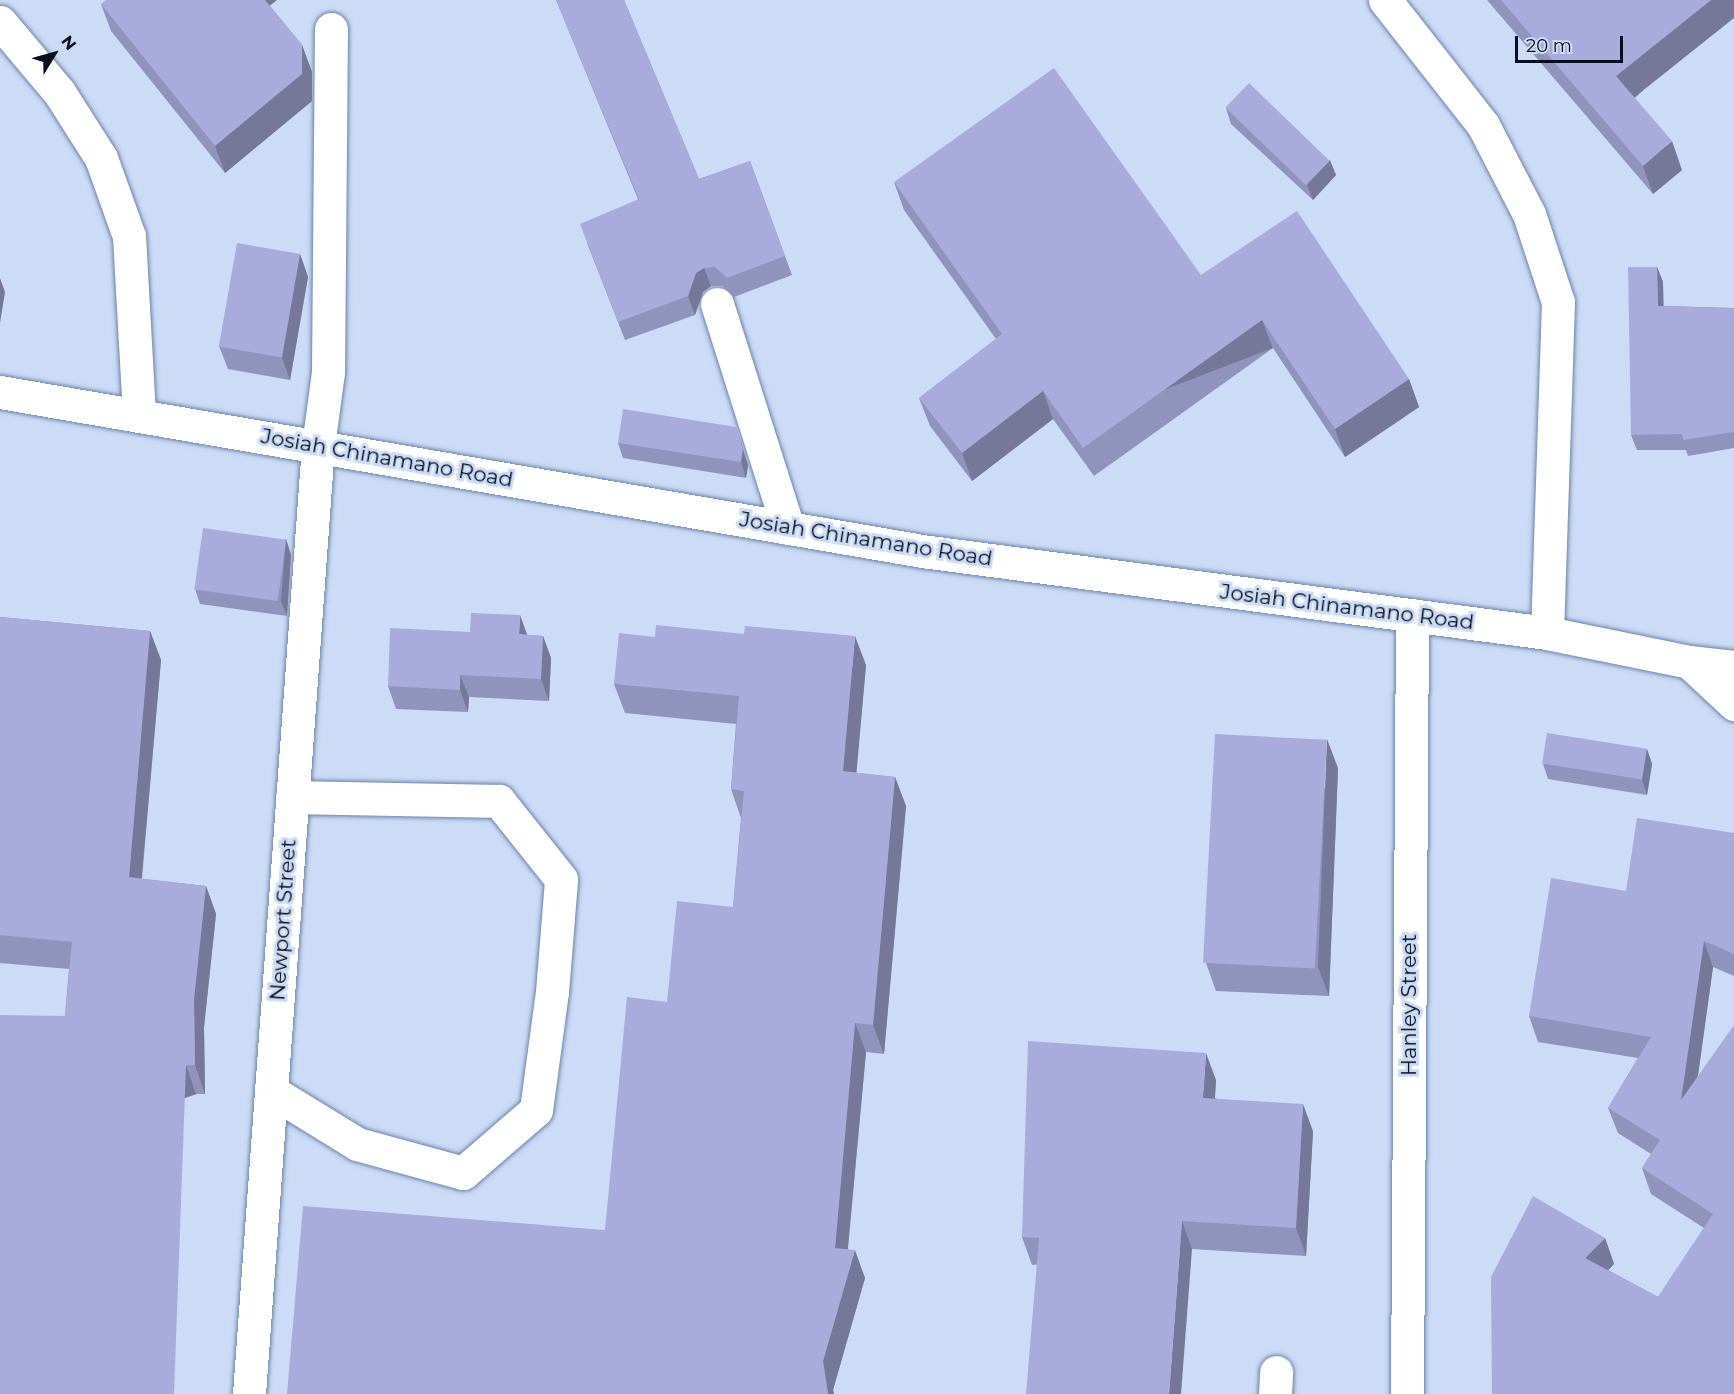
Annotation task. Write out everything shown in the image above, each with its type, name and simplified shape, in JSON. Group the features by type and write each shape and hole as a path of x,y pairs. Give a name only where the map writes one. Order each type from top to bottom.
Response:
{"street":[{"path":"1385,0 1483,125 1529,214 1558,302 1547,633"},
{"path":"0,22 58,92 101,158 129,236 139,413"},
{"name":"Newport Street","path":"249,1394 318,446 328,372 331,29"},
{"path":"717,304 788,528"},
{"name":"Josiah Chinamano Road","path":"0,392 139,413 933,552 1547,633 1689,662 1734,667"},
{"name":"Hanley Street","path":"1407,1394 1412,615"},
{"path":"1689,662 1734,704"},
{"path":"271,1091 357,1144 463,1173 536,1110 552,992 561,879 499,801 292,797"}],"building":[{"path":"106,0 265,0 302,45 302,74 215,146 101,4"},
{"path":"556,0 624,0 699,179 750,161 785,256 727,278 715,267 704,268 696,273 688,296 618,322 580,224 639,199"},
{"path":"1501,0 1711,0 1616,76 1672,141 1643,166"},
{"path":"1054,68 1201,275 1297,211 1409,379 1335,429 1262,320 1083,448 1043,391 962,453 919,398 1002,334 894,182"},
{"path":"1249,83 1330,161 1306,185 1225,107"},
{"path":"237,243 300,254 282,358 219,346"},
{"path":"1628,267 1657,267 1658,306 1734,308 1734,432 1683,440 1682,434 1631,435"},
{"path":"623,409 736,427 743,449 741,462 618,443"},
{"path":"203,528 286,540 278,601 194,589"},
{"path":"471,613 520,615 519,634 543,636 541,679 460,675 460,690 388,686 390,628 470,632"},
{"path":"0,617 150,631 129,877 206,886 194,999 195,1065 186,1065 174,1394 0,1394 0,1015 65,1016 72,942 0,935"},
{"path":"656,625 744,634 745,626 855,636 843,771 895,777 873,1025 855,1023 835,1248 855,1250 823,1361 828,1394 287,1394 303,1206 605,1230 627,997 667,1002 677,901 733,907 744,791 731,789 739,696 614,684 619,633 655,637"},
{"path":"1547,733 1647,749 1642,779 1542,764"},
{"path":"1215,734 1327,740 1315,969 1203,963"},
{"path":"1637,818 1734,833 1734,954 1704,941 1681,1100 1734,1025 1734,1394 1492,1394 1491,1277 1533,1196 1605,1238 1585,1258 1658,1297 1713,1214 1642,1168 1660,1140 1608,1108 1651,1037 1529,1016 1551,878 1626,891"},
{"path":"1028,1041 1206,1053 1203,1098 1303,1104 1296,1228 1182,1221 1169,1394 1026,1394 1039,1238 1022,1237"}]}
